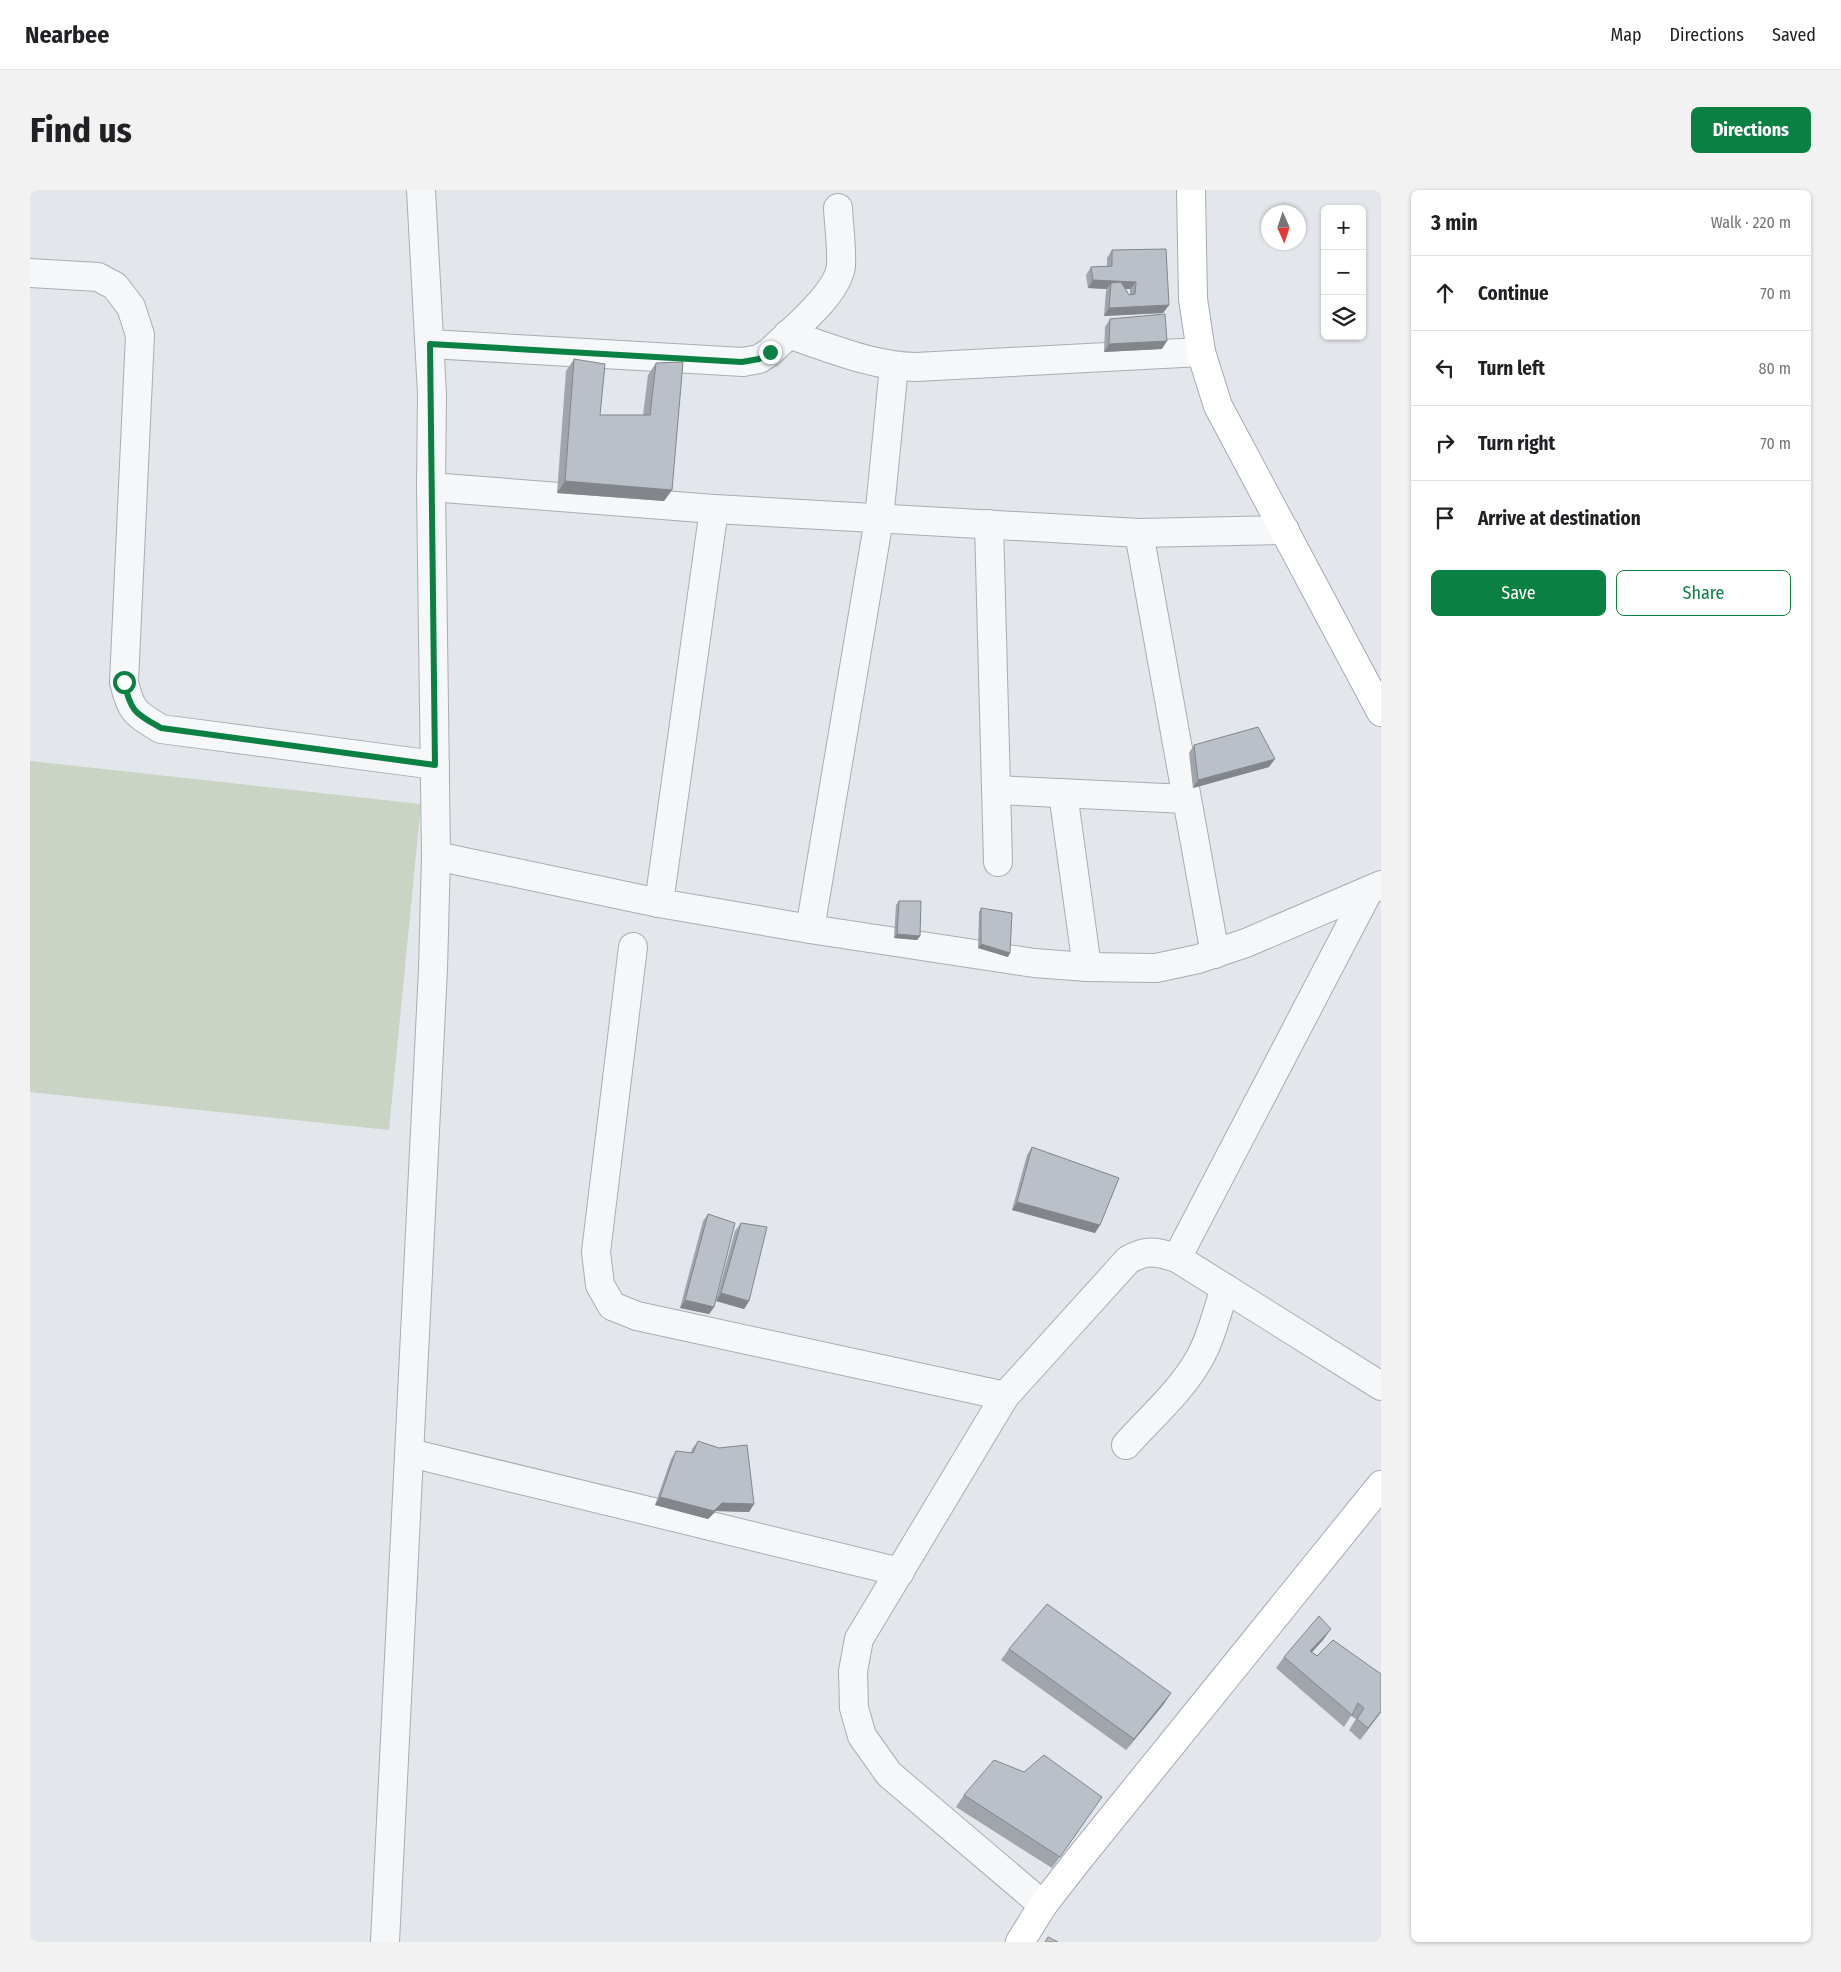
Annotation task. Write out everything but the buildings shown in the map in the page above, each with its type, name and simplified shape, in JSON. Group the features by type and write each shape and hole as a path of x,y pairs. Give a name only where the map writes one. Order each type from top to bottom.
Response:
{"main road":[{"path":"1191,190 1193,299 1201,352 1218,406 1381,712"},
{"path":"1020,1942 1043,1905 1381,1485"}],"street":[{"path":"385,1942 433,969 436,856 431,487 432,394 421,190"},
{"path":"430,344 742,362 759,359 770,352 828,294 838,278 841,266 838,208"},
{"path":"30,273 98,277 115,286 131,307 140,335 124,682 129,703 140,716 161,728 435,765"},
{"path":"788,334 875,362 894,366 916,367 1201,352"},
{"path":"810,930 879,519 894,366"},
{"path":"431,487 714,509 1139,533 1285,530"},
{"path":"659,903 714,509"},
{"path":"989,524 998,862"},
{"path":"1139,533 1215,954"},
{"path":"996,790 1186,800"},
{"path":"1063,793 1087,967"},
{"path":"436,856 659,903 810,930 1034,963 1087,967 1156,968 1198,959 1246,943 1375,887"},
{"path":"1177,1258 1375,887"},
{"path":"633,946 596,1252 600,1285 612,1306 637,1316 1005,1396"},
{"path":"1043,1905 889,1774 862,1736 854,1708 853,1671 859,1639 1005,1396 1128,1260 1142,1252 1158,1252 1177,1258 1381,1386"},
{"path":"1126,1445 1185,1381 1199,1360 1208,1340 1225,1288"},
{"path":"410,1453 900,1572"}],"green space":[{"path":"30,761 421,804 389,1130 30,1092"}],"route":[{"path":"124,682 129,703 140,716 161,728 435,765 430,344 742,362 759,359 770,352"}]}
